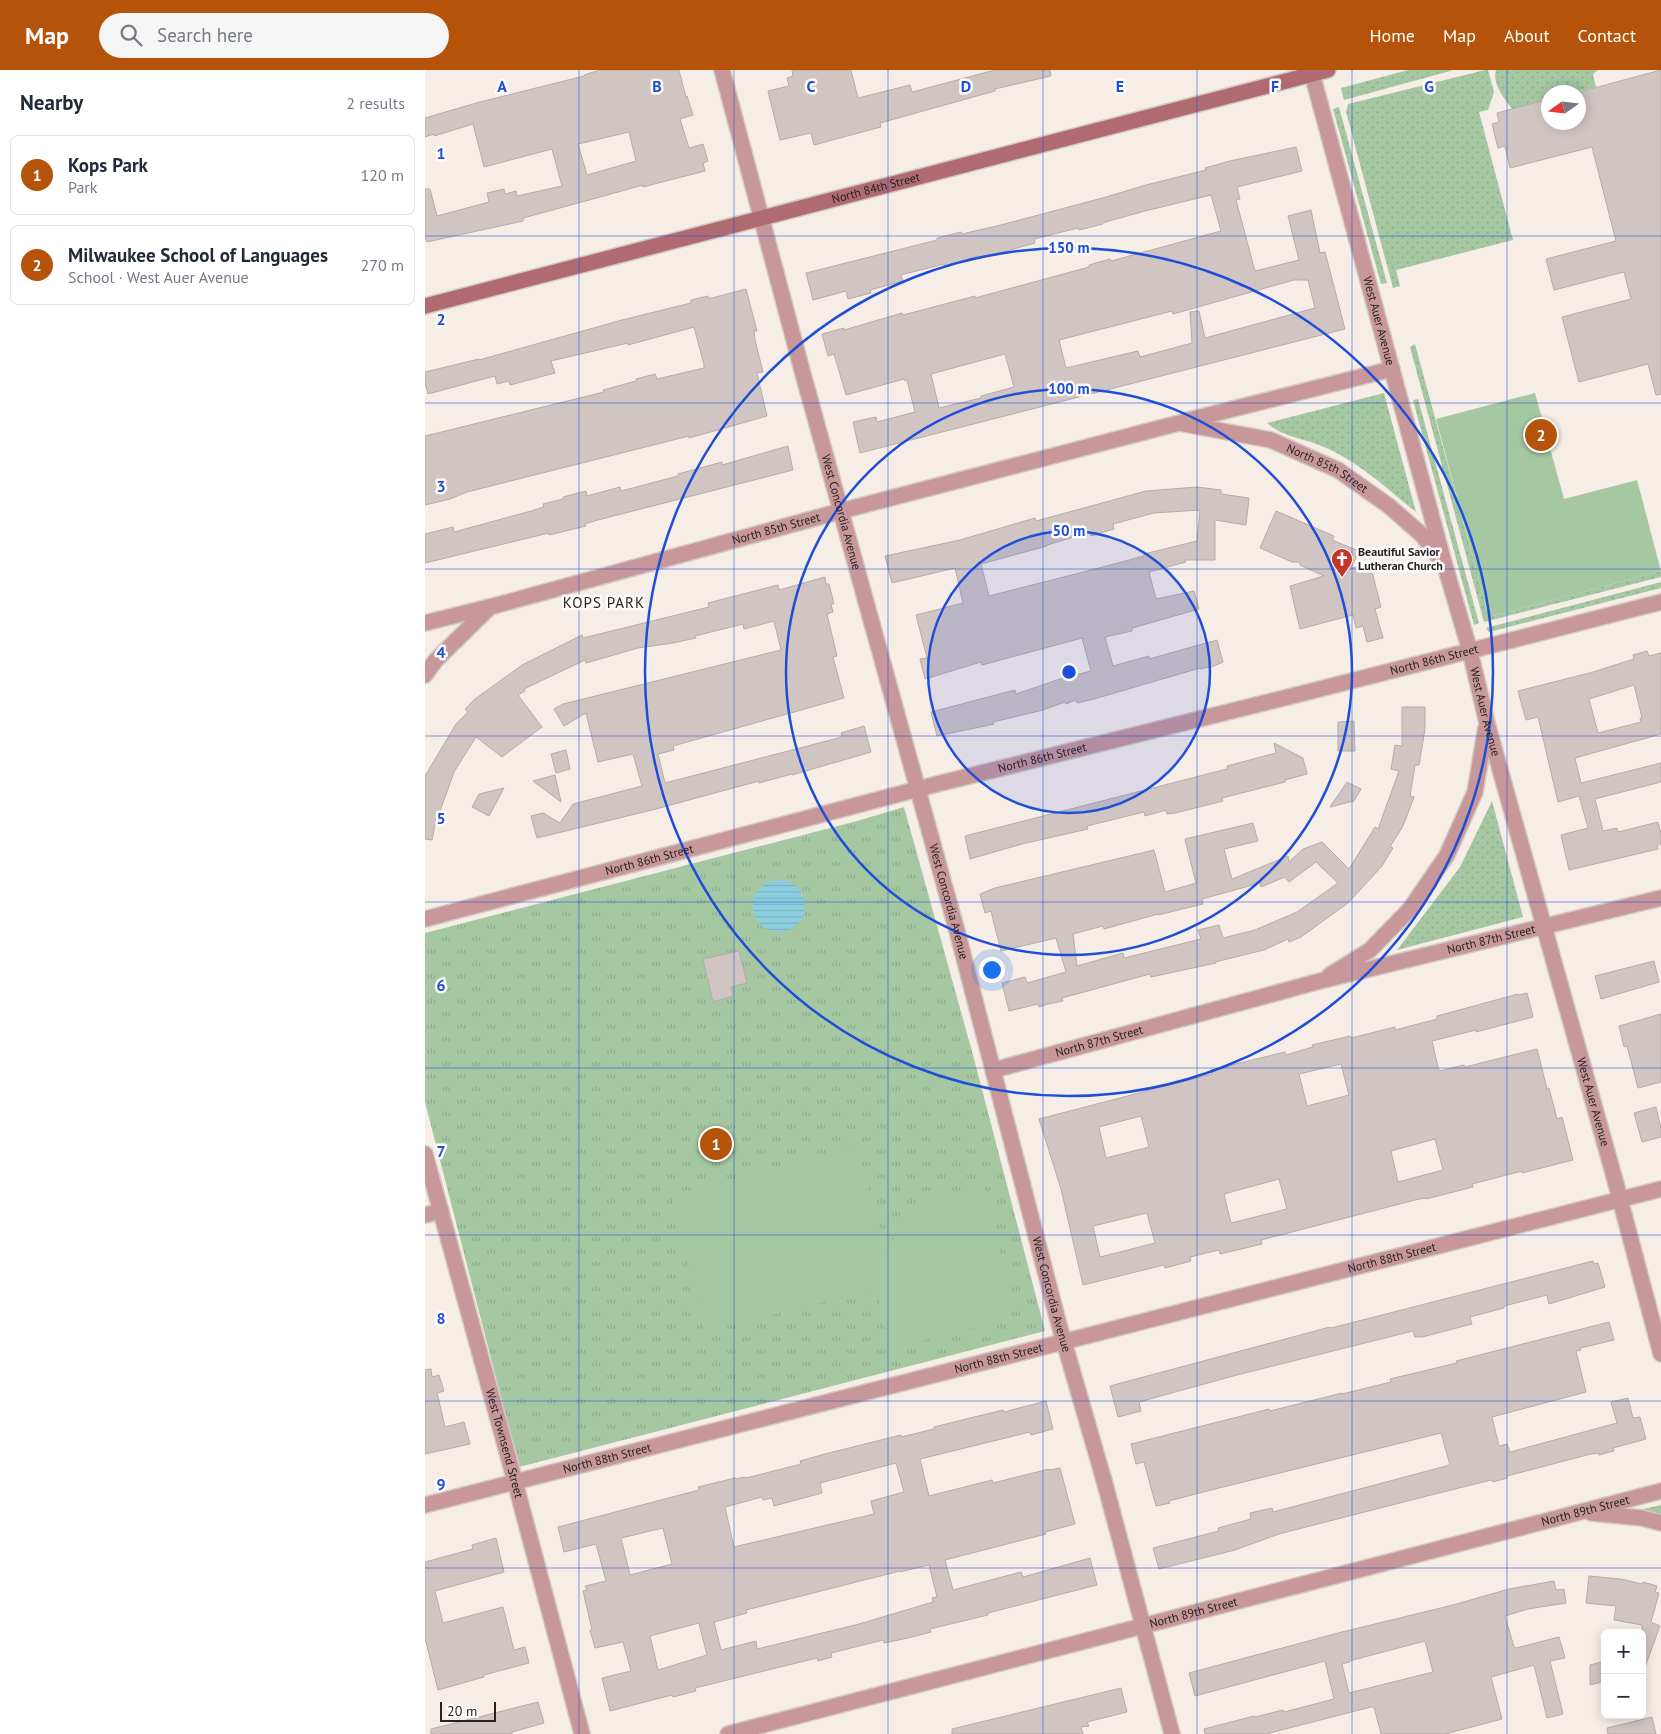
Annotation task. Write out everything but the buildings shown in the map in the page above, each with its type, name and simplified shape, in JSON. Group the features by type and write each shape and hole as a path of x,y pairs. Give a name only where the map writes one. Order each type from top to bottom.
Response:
{"street":[{"name":"West Concordia Avenue","path":"722,70 957,931 1064,1342 1105,1484 1172,1734"},
{"name":"North 84th Street","path":"425,306 1312,72 1328,70"},
{"name":"West Auer Avenue","path":"1312,72 1445,566 1470,651 1487,723 1620,1199 1661,1354"},
{"name":"North 85th Street","path":"425,623 841,511 1392,369"},
{"name":"North 85th Street","path":"1179,423 1271,440 1338,470 1389,506 1422,535 1445,566"},
{"name":"North 86th Street","path":"425,919 917,789 1661,602"},
{"name":"North 85th Street","path":"425,675 436,660 490,607"},
{"name":"North 87th Street","path":"1320,981 1370,950 1410,909 1447,856 1475,792 1487,723"},
{"name":"North 87th Street","path":"994,1070 1320,981 1661,898"},
{"name":"West Townsend Street","path":"425,1154 582,1734"},
{"name":"North 88th Street","path":"425,1505 1661,1189"},
{"path":"425,1215 441,1210"},
{"name":"North 89th Street","path":"727,1734 1661,1491"},
{"path":"1579,1512 1642,1518 1661,1523"}],"green space":[{"path":"1408,70 1454,70 1344,100 1341,88"},
{"path":"1488,70 1494,92 1488,110 1479,112 1513,240 1396,270 1400,286 1393,288 1346,112 1348,104"},
{"path":"1496,70 1599,70 1593,75 1596,87 1586,89 1586,85 1541,85 1541,101 1512,109 1497,86"},
{"path":"1339,107 1387,283 1381,284 1333,109"},
{"path":"1415,344 1489,617 1661,571 1661,577 1484,622 1410,347"},
{"path":"1384,393 1416,512 1349,460 1317,444 1280,432 1267,423"},
{"path":"1535,393 1564,499 1637,480 1661,571 1489,617 1436,419"},
{"path":"1418,399 1479,623 1474,625 1413,400"},
{"path":"1661,582 1661,588 1489,632 1486,628"},
{"path":"1492,801 1523,917 1397,950 1460,867"},
{"path":"904,807 973,1055 1045,1331 519,1467 425,1102 425,933 857,821"},
{"path":"858,1148 886,1254 899,1229 934,1198 983,1184 1013,1305 1001,1321 893,1348 879,1312 879,1288 705,1331 671,1195"},
{"path":"1661,1505 1661,1515 1639,1510"}],"water":[{"path":"779,880 789,882 797,888 803,896 805,906 803,916 797,924 789,930 779,932 769,930 761,924 755,916 753,906 755,896 761,888 769,882"}],"place":[{"name":"Milwaukee School of Languages","path":"1541,435"},
{"name":"Beautiful Savior Lutheran Church","path":"1342,578"},
{"name":"Kops Park","path":"716,1144"}],"district":[{"name":"KOPS PARK","path":"604,603"}]}
